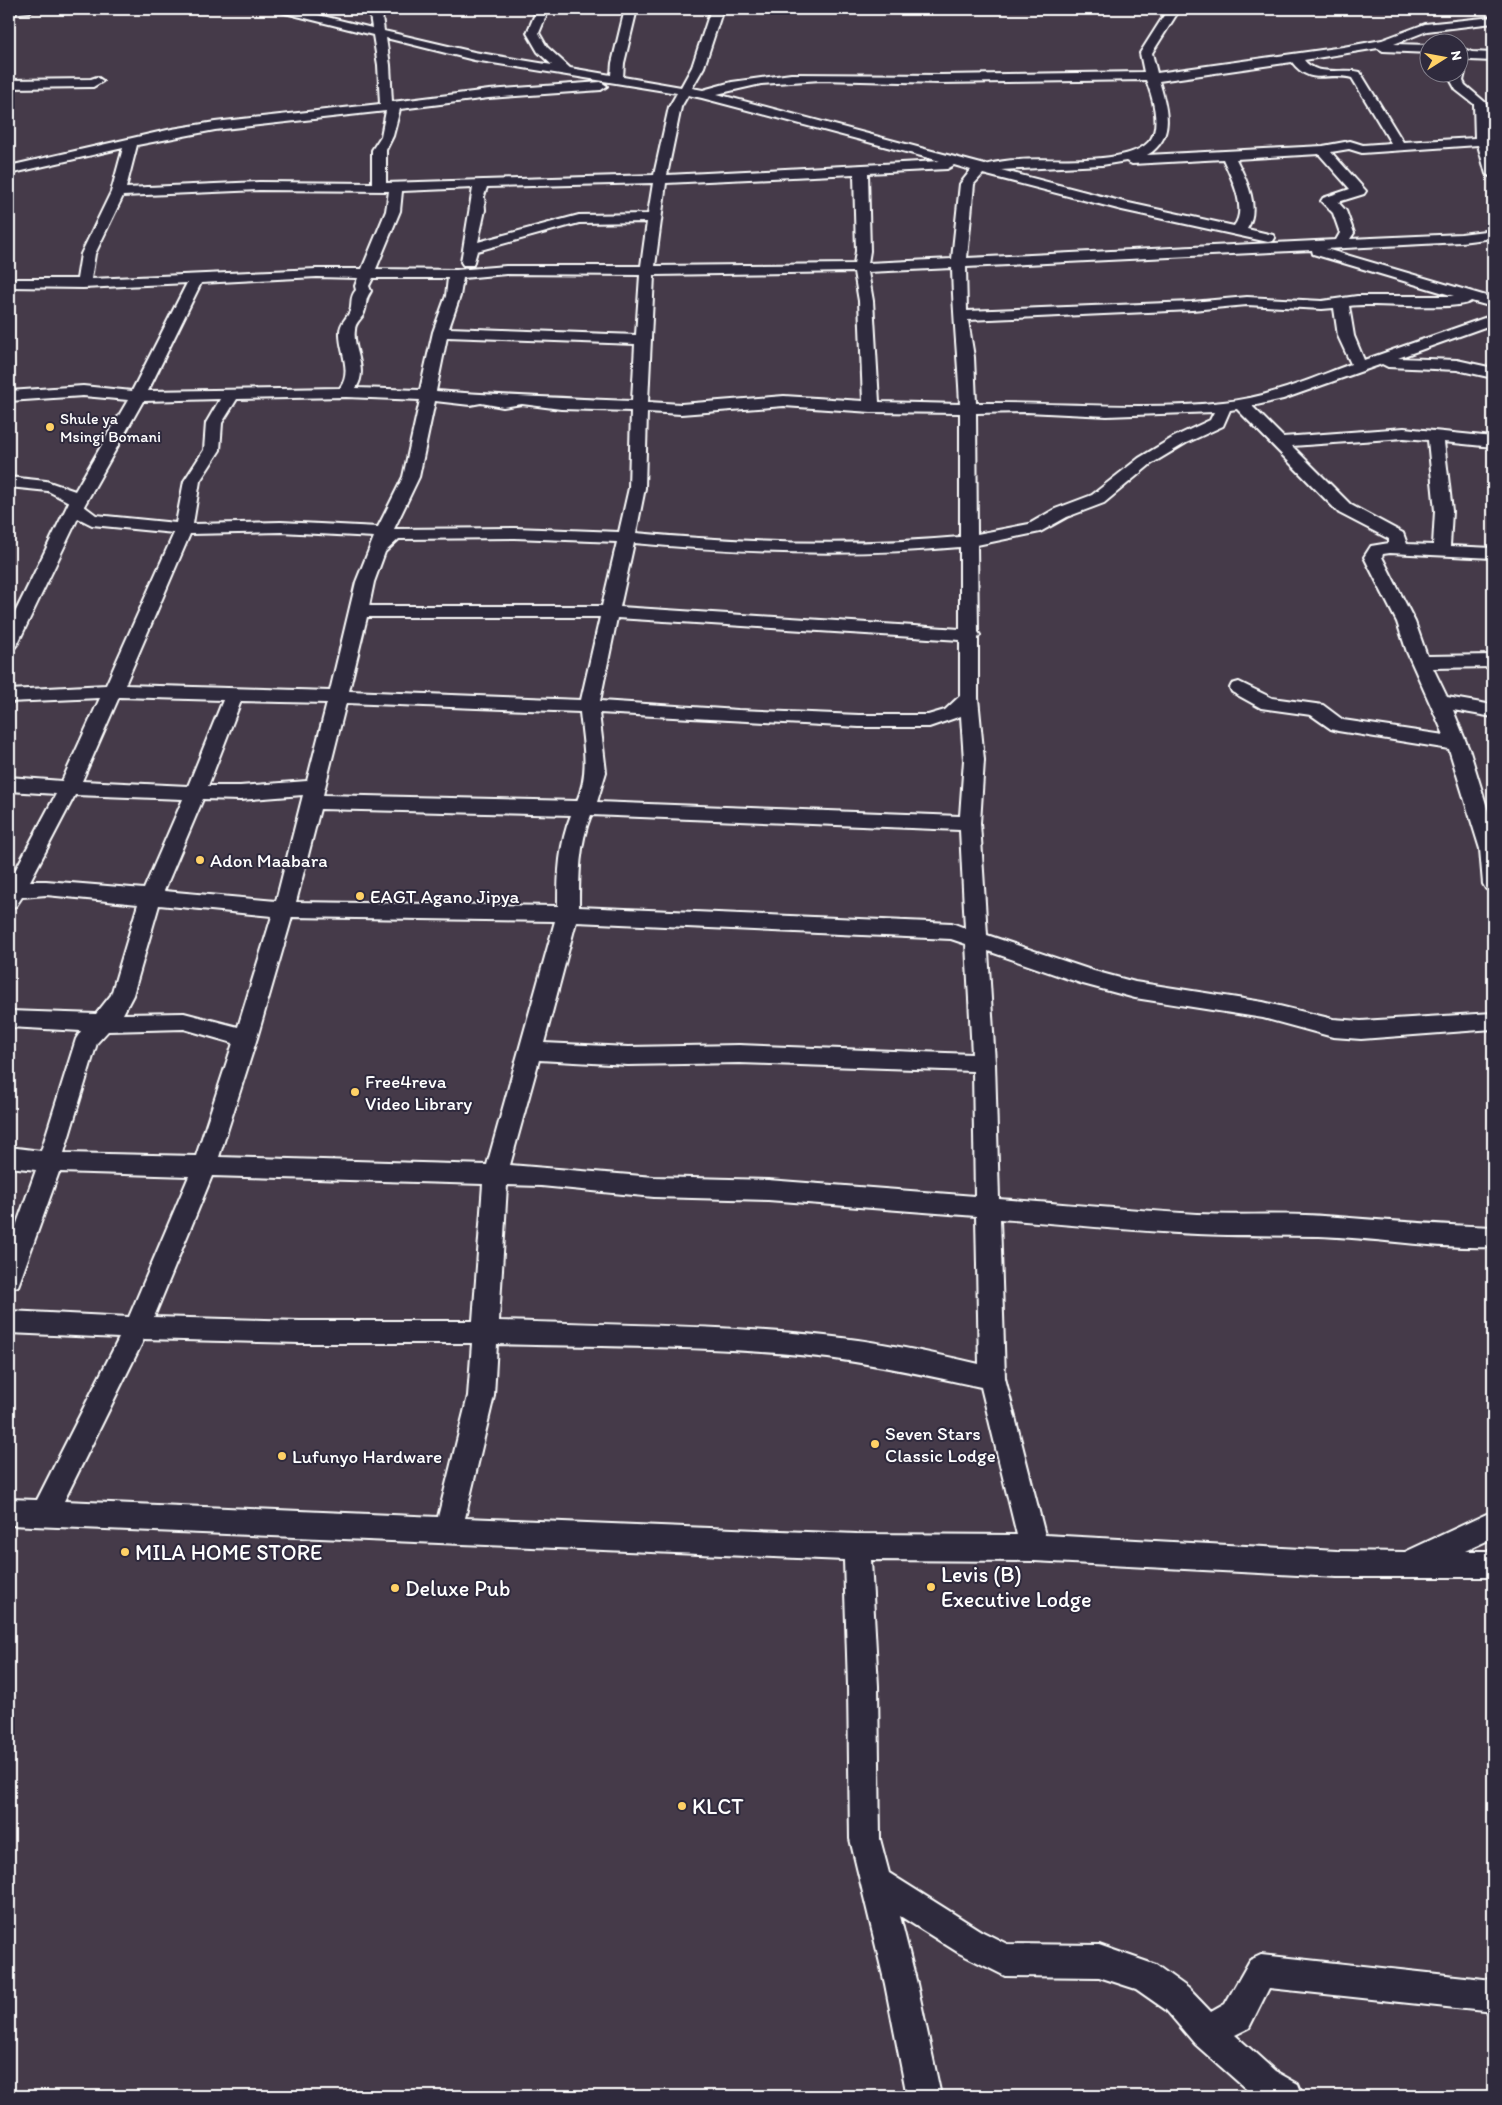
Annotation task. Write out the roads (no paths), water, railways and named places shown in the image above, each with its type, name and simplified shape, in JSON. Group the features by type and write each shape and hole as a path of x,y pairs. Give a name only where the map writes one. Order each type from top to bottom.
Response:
{"street":[{"path":"9,11 30,9"},
{"path":"281,9 474,56 703,94 1122,206 1299,245 1487,301"},
{"path":"375,9 377,32 390,107 387,136 379,150 379,186"},
{"path":"543,9 533,33 540,47 566,71"},
{"path":"617,80 618,63 631,9"},
{"path":"448,1530 481,1396 496,1175 568,914 569,862 574,832 591,792 596,772 589,706 628,537 637,488 647,271 663,158 675,107 698,67 717,9"},
{"path":"1116,159 1142,152 1158,139 1161,128 1160,107 1146,53 1174,9"},
{"path":"1343,51 1386,43 1425,28 1493,20"},
{"path":"703,94 748,82 828,77 958,79 1151,77 1343,51 1396,46 1420,49"},
{"path":"1470,55 1493,57"},
{"path":"1295,57 1301,66 1310,73 1356,75 1366,87 1382,120 1399,146"},
{"path":"9,84 93,83 97,81"},
{"path":"1458,82 1460,87 1478,99 1493,174"},
{"path":"9,170 215,126 498,93 645,84"},
{"path":"118,192 259,186 396,187 979,167 1049,162 1323,150 1350,145 1362,149 1486,140"},
{"path":"84,284 88,254 118,192 131,143"},
{"path":"1323,150 1334,165 1360,190 1328,200 1339,211 1347,233 1341,243"},
{"path":"1227,154 1237,174 1247,218 1236,232"},
{"path":"979,167 968,184 959,263 960,316 966,357 968,409 966,436 971,635 969,698 974,760 970,823 984,1063 992,1378 1034,1548"},
{"path":"861,170 863,251 860,268 866,302 871,407"},
{"path":"44,1514 137,1328 204,1167 246,1038 284,909 365,582 381,541 411,477 420,428 424,423 429,395 428,390 440,332 470,248 478,210 477,196 482,183"},
{"path":"344,393 353,381 355,369 347,338 347,328 351,317 357,313 358,297 364,291 362,286 395,204 396,187"},
{"path":"470,248 579,219 655,218"},
{"path":"9,283 84,284 369,272 461,274 506,270 647,271 860,268 1461,238 1493,234"},
{"path":"9,643 76,505 138,396 196,279"},
{"path":"960,316 1183,307 1247,301 1322,305 1341,302 1487,301"},
{"path":"1341,302 1346,336 1366,365"},
{"path":"9,396 83,391 138,396 398,392 470,400 482,398 503,402 522,399 561,404 575,402 681,409 784,402 871,407 968,409 1028,406 1107,411 1224,407 1277,396 1493,319"},
{"path":"440,332 486,332 643,340"},
{"path":"1366,365 1457,365 1493,373"},
{"path":"11,894 69,788 112,692 184,528 192,481 212,450 214,423 225,403 233,394"},
{"path":"1241,404 1345,509 1397,537 1399,548"},
{"path":"9,482 52,486 62,489 92,520 184,528 281,527 381,541 395,534 515,533 628,537 690,543 870,548 911,547 970,541 1034,528 1061,513 1098,500 1120,479 1150,458 1180,440 1217,423 1224,407"},
{"path":"1278,442 1404,433 1493,442"},
{"path":"1435,435 1441,483 1444,536 1440,550"},
{"path":"1493,553 1399,548 1377,550 1373,557 1406,622 1421,662 1457,744 1490,849 1493,884"},
{"path":"359,611 611,612 971,635"},
{"path":"1421,662 1493,661"},
{"path":"1239,688 1268,704 1316,709 1338,725 1457,744"},
{"path":"9,696 112,692 337,697 589,706 738,716 929,720 952,714 969,698"},
{"path":"9,1278 50,1162 59,1125 87,1039 115,1008 122,995 150,899 178,837 234,695"},
{"path":"1440,702 1493,711"},
{"path":"9,784 69,788 106,788 138,792 312,794 583,808 970,823"},
{"path":"11,894 46,888 150,899 284,909 568,914 928,929 962,933 1134,990 1262,1010 1333,1028 1361,1030 1493,1021"},
{"path":"9,1019 100,1024 184,1021 209,1026 246,1038"},
{"path":"531,1051 628,1056 739,1054 984,1063"},
{"path":"9,1157 50,1162 541,1176 654,1188 768,1190 958,1203 989,1208 1198,1224 1321,1226 1383,1232 1414,1232 1452,1238 1493,1237"},
{"path":"9,1322 137,1328 300,1332 484,1332 736,1340 827,1347 912,1360 992,1378"},
{"path":"9,1512 858,1547 1034,1548 1337,1564 1406,1566 1493,1564"},
{"path":"1406,1566 1493,1524"},
{"path":"858,1547 864,1686 865,1839 901,1984 924,2096"},
{"path":"876,1883 970,1942 1005,1960 1099,1961 1145,1976 1177,1998 1207,2032 1272,2092"},
{"path":"1207,2032 1237,2016 1261,1971 1493,1996"}],"place":[{"name":"Shule ya Msingi Bomani","path":"50,427"},
{"name":"Adon Maabara","path":"200,860"},
{"name":"EAGT Agano Jipya","path":"360,896"},
{"name":"Free4reva Video Library","path":"355,1092"},
{"name":"Seven Stars Classic Lodge","path":"875,1444"},
{"name":"Lufunyo Hardware","path":"282,1456"},
{"name":"MILA HOME STORE","path":"125,1552"},
{"name":"Levis (B) Executive Lodge","path":"931,1587"},
{"name":"Deluxe Pub","path":"395,1588"},
{"name":"KLCT","path":"682,1806"}]}
